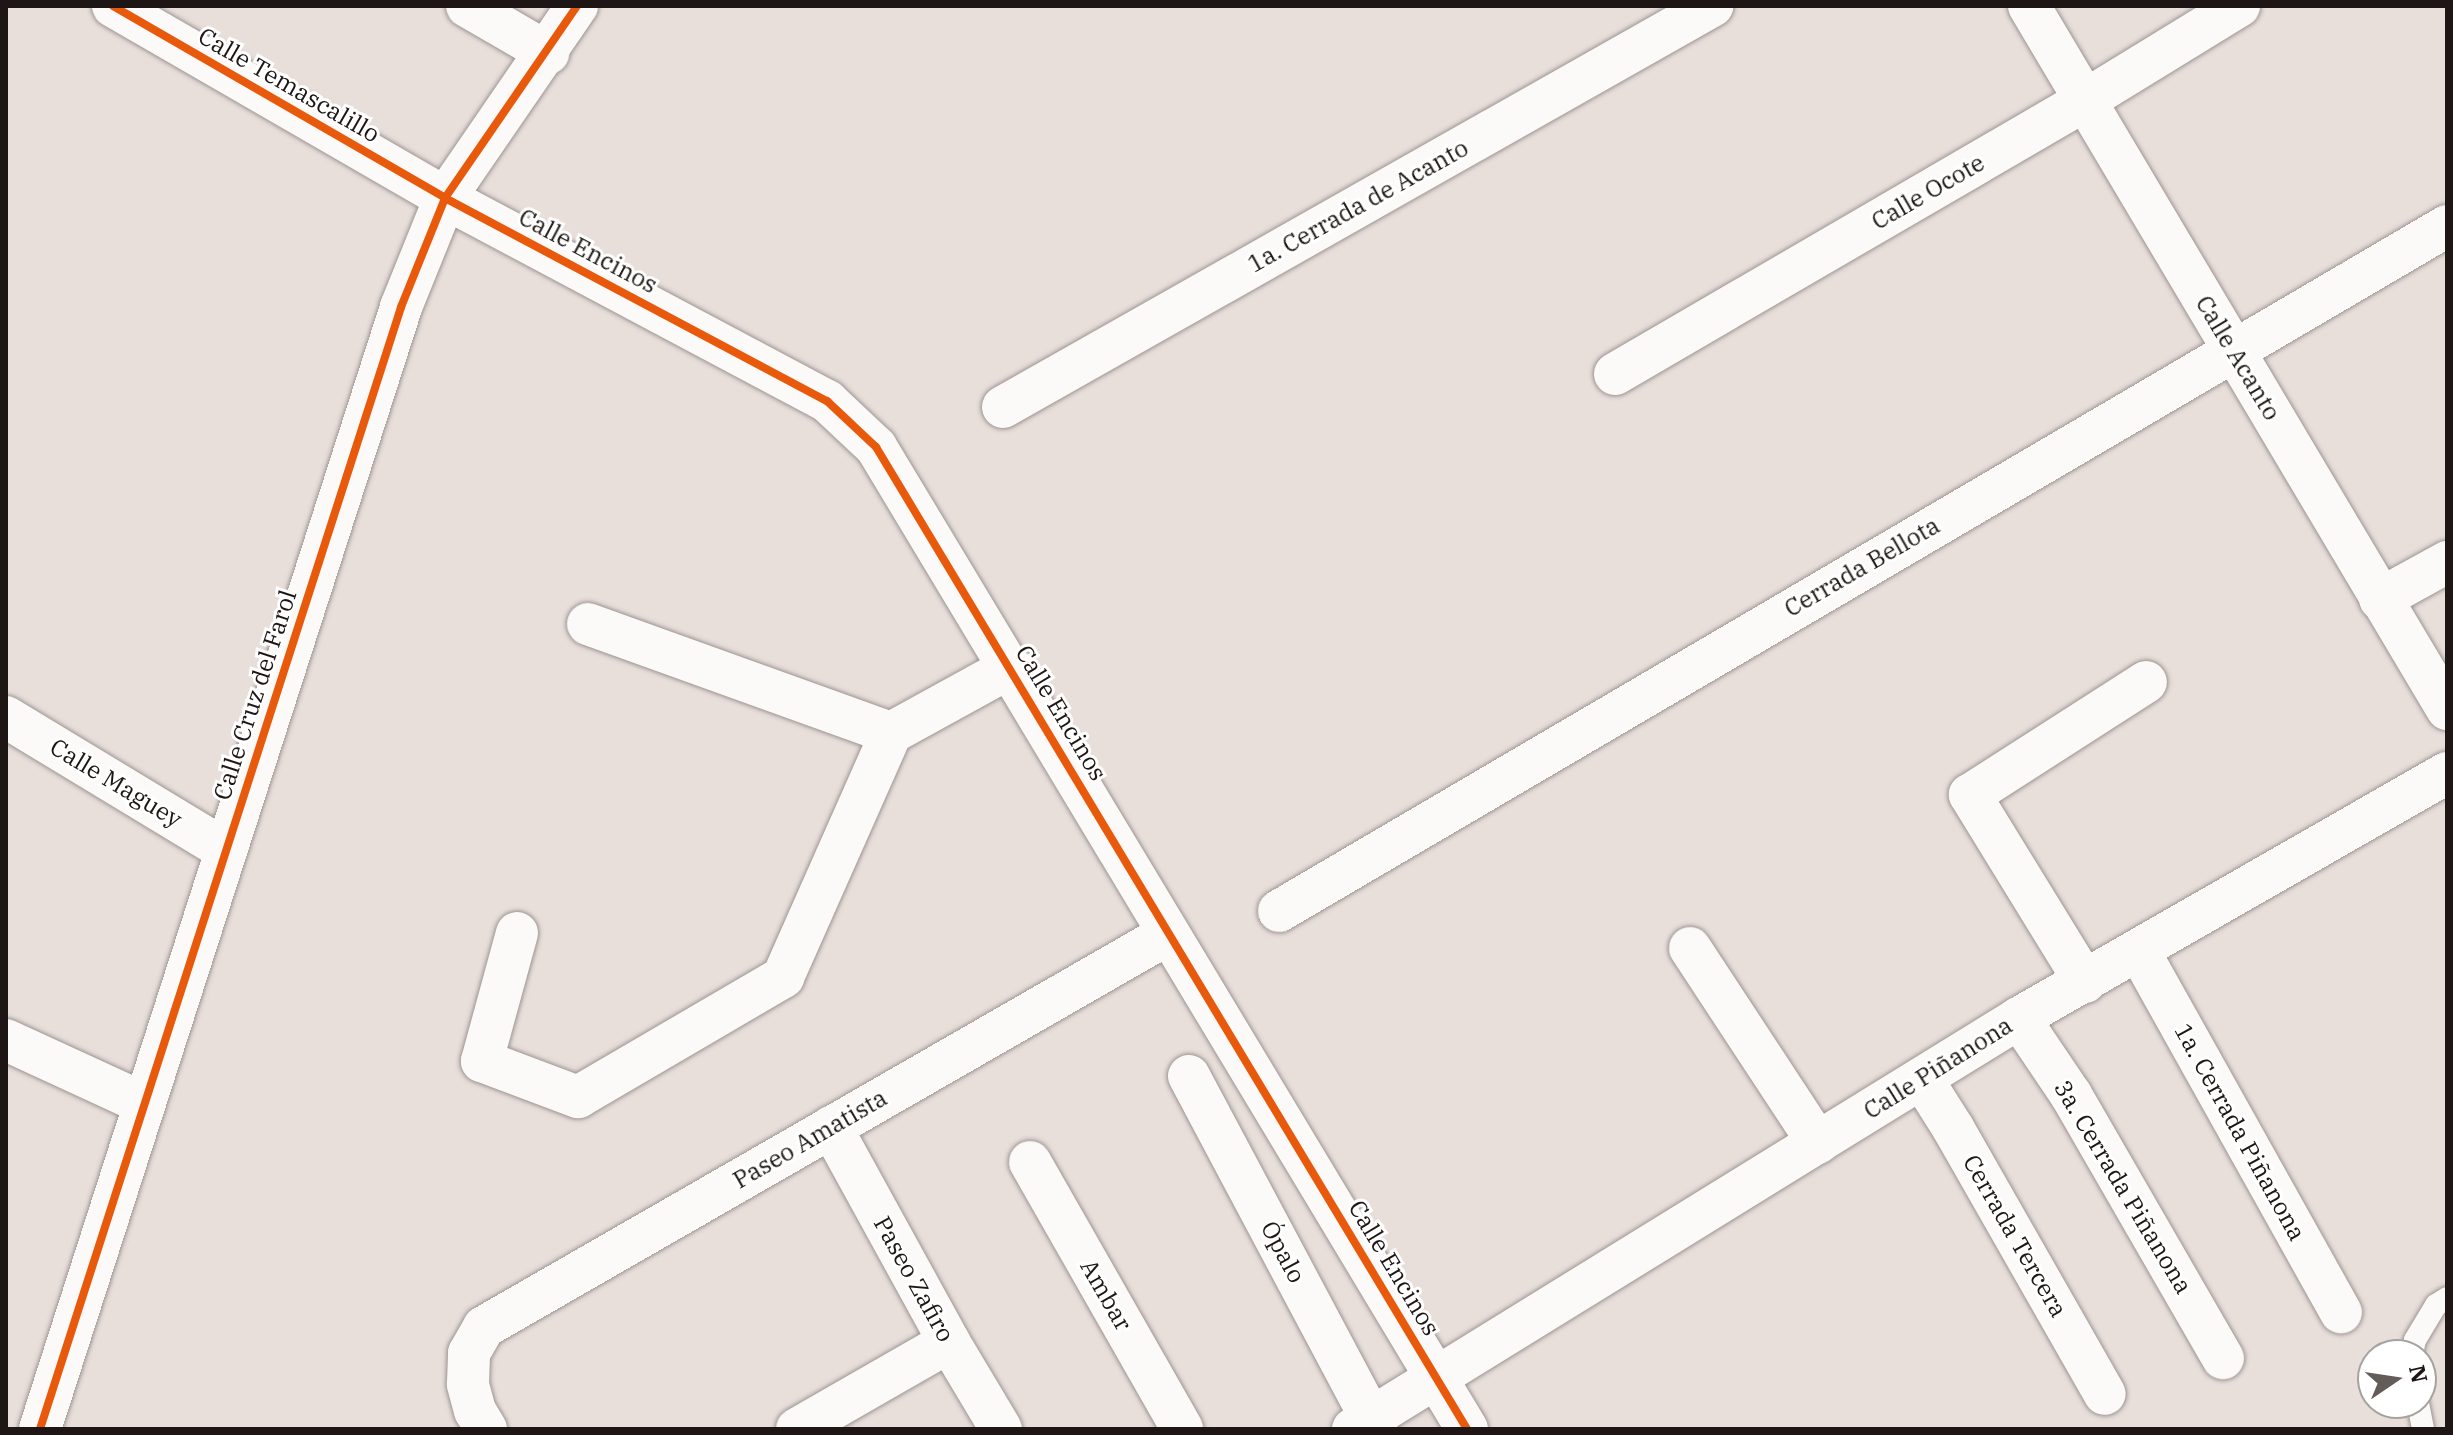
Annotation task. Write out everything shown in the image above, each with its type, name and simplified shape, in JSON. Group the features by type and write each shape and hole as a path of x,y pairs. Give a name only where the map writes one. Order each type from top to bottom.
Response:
{"street":[{"name":"Calle Temascalillo","path":"113,6 445,198"},
{"path":"467,6 548,53"},
{"name":"Calle Cruz del Farol","path":"40,1429 401,307 445,198 548,53 577,6"},
{"name":"1a. Cerrada de Acanto","path":"1003,407 1712,6"},
{"name":"Calle Acanto","path":"2029,6 2447,709"},
{"name":"Calle Ocote","path":"1615,374 2084,101 2239,6"},
{"name":"Calle Encinos","path":"445,198 827,401 876,447 1011,667 1152,943 1429,1383 1464,1428"},
{"name":"Cerrada Bellota","path":"1279,911 2447,226"},
{"path":"2380,599 2447,562"},
{"path":"588,624 891,733"},
{"path":"517,933 482,1061 578,1097 783,977 891,733 1011,667"},
{"path":"2085,982 1970,795 2146,682"},
{"name":"Calle Maguey","path":"6,717 226,850"},
{"name":"Calle Piñanona","path":"1367,1425 1429,1383 2019,1018 2447,773"},
{"name":"Paseo Amatista","path":"486,1429 475,1411 468,1384 469,1353 484,1327 1152,943"},
{"path":"1690,948 1818,1143"},
{"name":"1a. Cerrada Piñanona","path":"2139,951 2341,1312"},
{"name":"3a. Cerrada Piñanona","path":"2019,1018 2071,1095 2223,1358"},
{"path":"6,1040 143,1103"},
{"name":"Ópalo","path":"1189,1076 1367,1425"},
{"name":"Cerrada Tercera","path":"1922,1079 2105,1394"},
{"name":"Paseo Zafiro","path":"831,1127 949,1342 1001,1429"},
{"name":"Ambar","path":"1030,1162 1182,1429"},
{"path":"797,1429 949,1342"}],"lane":[{"path":"2416,1339 2436,1305 2447,1298"}],"cycle path":[{"path":"113,6 445,198 827,401 876,447 1467,1429"},
{"path":"40,1429 401,307 445,198 577,6"}]}
